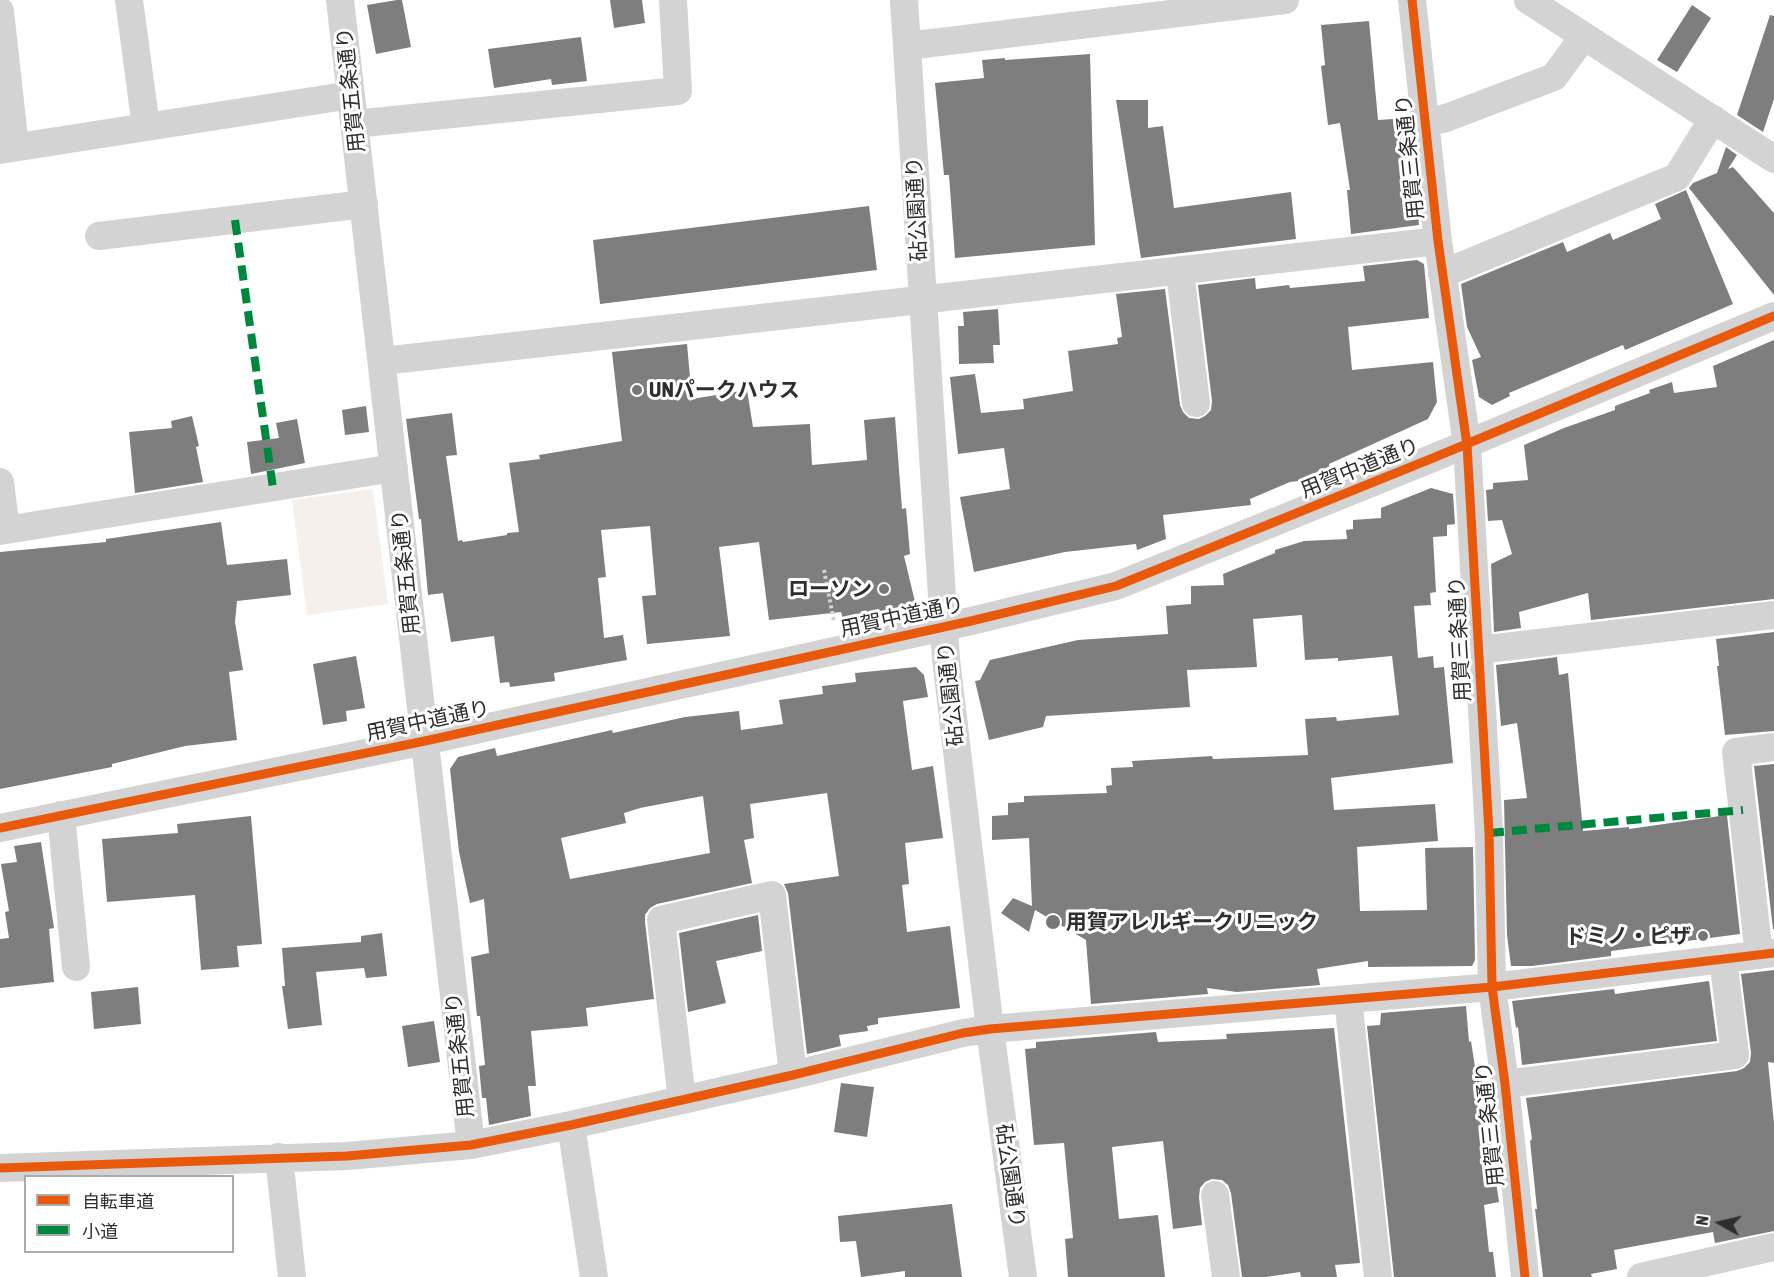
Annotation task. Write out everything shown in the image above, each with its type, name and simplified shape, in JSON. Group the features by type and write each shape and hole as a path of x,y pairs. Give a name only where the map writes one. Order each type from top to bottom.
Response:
{"street":[{"path":"129,0 146,127"},
{"name":"用賀五条通り","path":"340,0 471,1145"},
{"path":"354,124 678,91 673,0"},
{"name":"砧公園通り","path":"904,0 946,659 990,1029 1023,1277"},
{"path":"907,46 1285,0"},
{"name":"用賀三条通り","path":"1412,0 1442,274 1467,445 1489,833 1492,987 1505,1084 1525,1277"},
{"path":"1528,0 1774,159"},
{"path":"0,11 7,149 351,95"},
{"path":"1424,123 1446,118 1554,77 1584,36"},
{"path":"1442,274 1677,177 1713,119"},
{"path":"99,236 364,204"},
{"path":"383,361 1438,241"},
{"path":"1180,272 1196,404"},
{"name":"用賀中道通り","path":"0,828 424,741 1116,586 1467,445 1774,316"},
{"path":"0,482 3,531 394,468"},
{"path":"1479,650 1774,615"},
{"path":"0,1168 347,1156 471,1145 571,1125 793,1075 963,1033 990,1029 1492,987 1767,954 1736,752 1774,747"},
{"path":"61,815 76,967"},
{"path":"682,1100 661,920 772,895 793,1075"},
{"path":"1505,1084 1735,1055 1723,959"},
{"path":"1348,999 1378,1277"},
{"path":"571,1125 594,1277"},
{"path":"279,1157 292,1277"},
{"path":"1215,1195 1226,1277"},
{"path":"1641,1277 1774,1247"}],"path":[{"path":"824,570 839,649"}],"shaded area":[{"path":"373,489 388,604 307,615 292,500"}],"building":[{"path":"402,0 411,47 376,54 367,5"},
{"path":"610,0 642,0 645,23 614,28"},
{"path":"1692,5 1711,18 1677,72 1657,60"},
{"path":"1770,15 1774,16 1774,99 1763,132 1737,115"},
{"path":"1369,21 1378,120 1393,119 1395,133 1400,132 1405,182 1415,181 1419,225 1351,234 1347,190 1350,190 1340,123 1328,125 1321,66 1325,65 1321,25"},
{"path":"581,37 587,81 552,85 551,79 494,88 488,49"},
{"path":"1090,54 1095,245 955,258 949,175 944,175 935,83 984,78 982,60"},
{"path":"1116,100 1148,100 1148,128 1163,126 1174,208 1291,192 1296,239 1141,258"},
{"path":"1726,147 1737,155 1728,169 1733,167 1774,213 1774,295 1689,188 1693,183 1717,173"},
{"path":"1686,190 1733,304 1625,350 1623,345 1509,393 1510,396 1492,405 1479,397 1472,360 1481,357 1467,327 1461,284 1563,242 1567,252 1610,233 1613,240 1661,219 1655,204"},
{"path":"869,206 877,270 600,304 593,240"},
{"path":"1417,260 1424,264 1429,318 1348,327 1352,370 1433,362 1437,402 1428,419 1329,464 1331,477 1290,482 1250,499 1251,505 1163,515 1166,539 1137,550 1136,544 1065,552 974,572 960,497 1010,489 1004,448 958,454 950,377 975,374 981,413 1024,409 1023,399 1073,391 1068,351 1118,344 1117,338 1122,337 1116,294 1165,289 1180,405 1189,418 1199,419 1211,410 1212,401 1198,285 1255,278 1256,289 1365,281 1363,266"},
{"path":"998,309 1000,345 993,345 994,363 959,364 958,326 964,326 963,312"},
{"path":"1774,340 1774,599 1591,620 1588,593 1519,612 1521,628 1494,632 1491,564 1512,554 1502,520 1488,521 1486,490 1493,489 1493,483 1528,480 1524,445 1615,410 1615,406 1672,382 1674,393 1717,387 1713,366"},
{"path":"687,344 692,399 747,390 753,427 810,424 812,465 867,460 864,420 895,417 902,509 906,508 910,554 904,556 916,606 844,623 841,612 769,620 759,542 719,547 730,636 647,644 642,596 656,595 650,526 601,530 606,577 598,578 604,638 623,635 627,660 554,673 555,681 510,687 509,682 500,683 494,636 451,642 443,593 428,595 421,519 419,519 406,419 452,413 457,455 446,456 458,541 519,532 509,463 540,459 539,455 622,441 612,352"},
{"path":"366,406 369,432 345,435 342,410"},
{"path":"192,416 199,446 196,447 203,482 135,493 129,432 172,428 171,421"},
{"path":"297,419 305,463 251,474 247,442 279,438 276,423"},
{"path":"1431,488 1453,494 1455,524 1447,525 1447,536 1433,537 1436,592 1430,593 1431,605 1414,606 1418,658 1433,656 1434,668 1444,667 1453,763 1331,778 1334,810 1435,804 1438,841 1357,847 1360,911 1427,910 1425,848 1473,847 1475,960 1472,966 1368,967 1368,961 1317,969 1320,985 1237,992 1207,988 1208,994 1091,1004 1086,940 1035,910 1029,932 1001,913 1013,898 1032,906 1029,838 992,840 992,816 1008,815 1008,803 1024,802 1024,796 1107,793 1106,786 1112,785 1111,768 1133,767 1132,761 1212,756 1213,759 1308,755 1305,719 1336,717 1337,721 1399,715 1392,656 1338,661 1338,658 1305,660 1302,615 1253,619 1257,667 1187,670 1190,707 1046,716 1043,727 989,740 975,681 980,680 990,660 1078,640 1168,634 1166,606 1191,604 1191,586 1224,585 1223,574 1275,553 1275,550 1304,541 1347,539 1346,530 1353,529 1353,520 1381,518 1381,508"},
{"path":"221,522 227,565 287,559 291,595 237,601 235,622 243,670 229,672 237,740 185,746 112,764 112,767 0,789 0,552 106,542 106,539"},
{"path":"1774,632 1774,731 1725,735 1716,639"},
{"path":"356,656 365,708 346,711 347,721 323,725 313,664"},
{"path":"1557,657 1559,675 1568,673 1583,831 1629,827 1629,829 1727,815 1740,934 1611,951 1611,956 1532,966 1511,966 1507,935 1504,800 1527,798 1517,723 1501,726 1496,665"},
{"path":"916,667 924,675 928,697 903,701 912,770 933,766 943,838 905,843 909,884 902,885 907,932 950,926 960,1008 878,1018 878,1024 867,1026 868,1031 839,1035 841,1046 807,1054 788,893 784,884 839,876 827,793 750,804 754,838 744,840 752,883 657,904 650,908 645,915 645,922 654,999 586,1008 588,1026 531,1031 536,1086 528,1086 531,1116 489,1125 486,1098 482,1098 479,1066 485,1065 471,957 489,953 484,899 470,903 459,852 450,769 458,757 495,748 497,756 612,730 613,733 685,717 739,711 741,730 783,724 779,700 823,694 822,686 856,682 855,673","holes":["703,796 710,853 570,879 561,838 626,823 624,813 640,808"]},
{"path":"1774,764 1774,929 1773,929 1754,766"},
{"path":"251,816 262,944 237,946 239,967 201,970 195,895 107,902 102,839 178,833 177,824"},
{"path":"41,842 54,928 49,929 54,982 0,988 0,939 9,938 5,912 9,911 1,864 17,862 14,846"},
{"path":"758,915 762,951 716,961 726,1003 688,1012 679,933"},
{"path":"382,933 387,976 366,978 364,968 316,972 322,1025 288,1029 282,986 285,986 282,948 361,942 361,936"},
{"path":"1774,970 1774,1063 1768,1062 1774,1124 1774,1231 1715,1243 1713,1232 1614,1250 1617,1269 1591,1274 1592,1277 1543,1277 1535,1209 1537,1209 1530,1141 1532,1139 1526,1098 1737,1071 1744,1068 1750,1062 1751,1053 1741,974"},
{"path":"1709,981 1717,1041 1522,1065 1518,1027 1516,1028 1512,1001 1614,989 1615,994"},
{"path":"138,987 141,1024 94,1029 91,992"},
{"path":"1466,1006 1469,1042 1471,1041 1475,1067 1480,1067 1483,1087 1477,1088 1484,1142 1490,1141 1499,1202 1484,1205 1489,1252 1493,1252 1496,1277 1394,1277 1367,1026 1380,1025 1381,1013"},
{"path":"434,1021 440,1062 408,1067 402,1026"},
{"path":"1334,1028 1360,1263 1335,1265 1337,1277 1301,1277 1300,1272 1266,1277 1242,1277 1231,1193 1228,1185 1222,1180 1212,1179 1200,1188 1202,1225 1173,1229 1163,1141 1112,1147 1119,1219 1158,1215 1165,1277 1068,1277 1065,1239 1073,1238 1064,1143 1034,1145 1025,1049 1036,1048 1036,1042 1156,1032 1158,1042 1227,1039 1226,1034"},
{"path":"841,1083 874,1087 867,1137 834,1132"},
{"path":"952,1204 962,1277 905,1277 905,1271 861,1277 856,1241 840,1242 838,1216"}],"marked path":[{"path":"235,220 273,488"},
{"path":"1489,833 1743,810"}],"cycle path":[{"path":"1412,0 1438,241 1467,445 1489,833 1492,987 1505,1084 1525,1277"},
{"path":"0,828 425,741 971,621 1116,586 1433,458 1774,316"},
{"path":"0,1168 347,1156 471,1145 571,1125 793,1075 963,1033 990,1029 1492,987 1774,953"}],"place":[{"name":"UNパークハウス","path":"637,390"},
{"name":"ローソン","path":"884,589"},
{"name":"用賀アレルギークリニック","path":"1053,922"},
{"name":"ドミノ・ピザ","path":"1703,936"}]}
